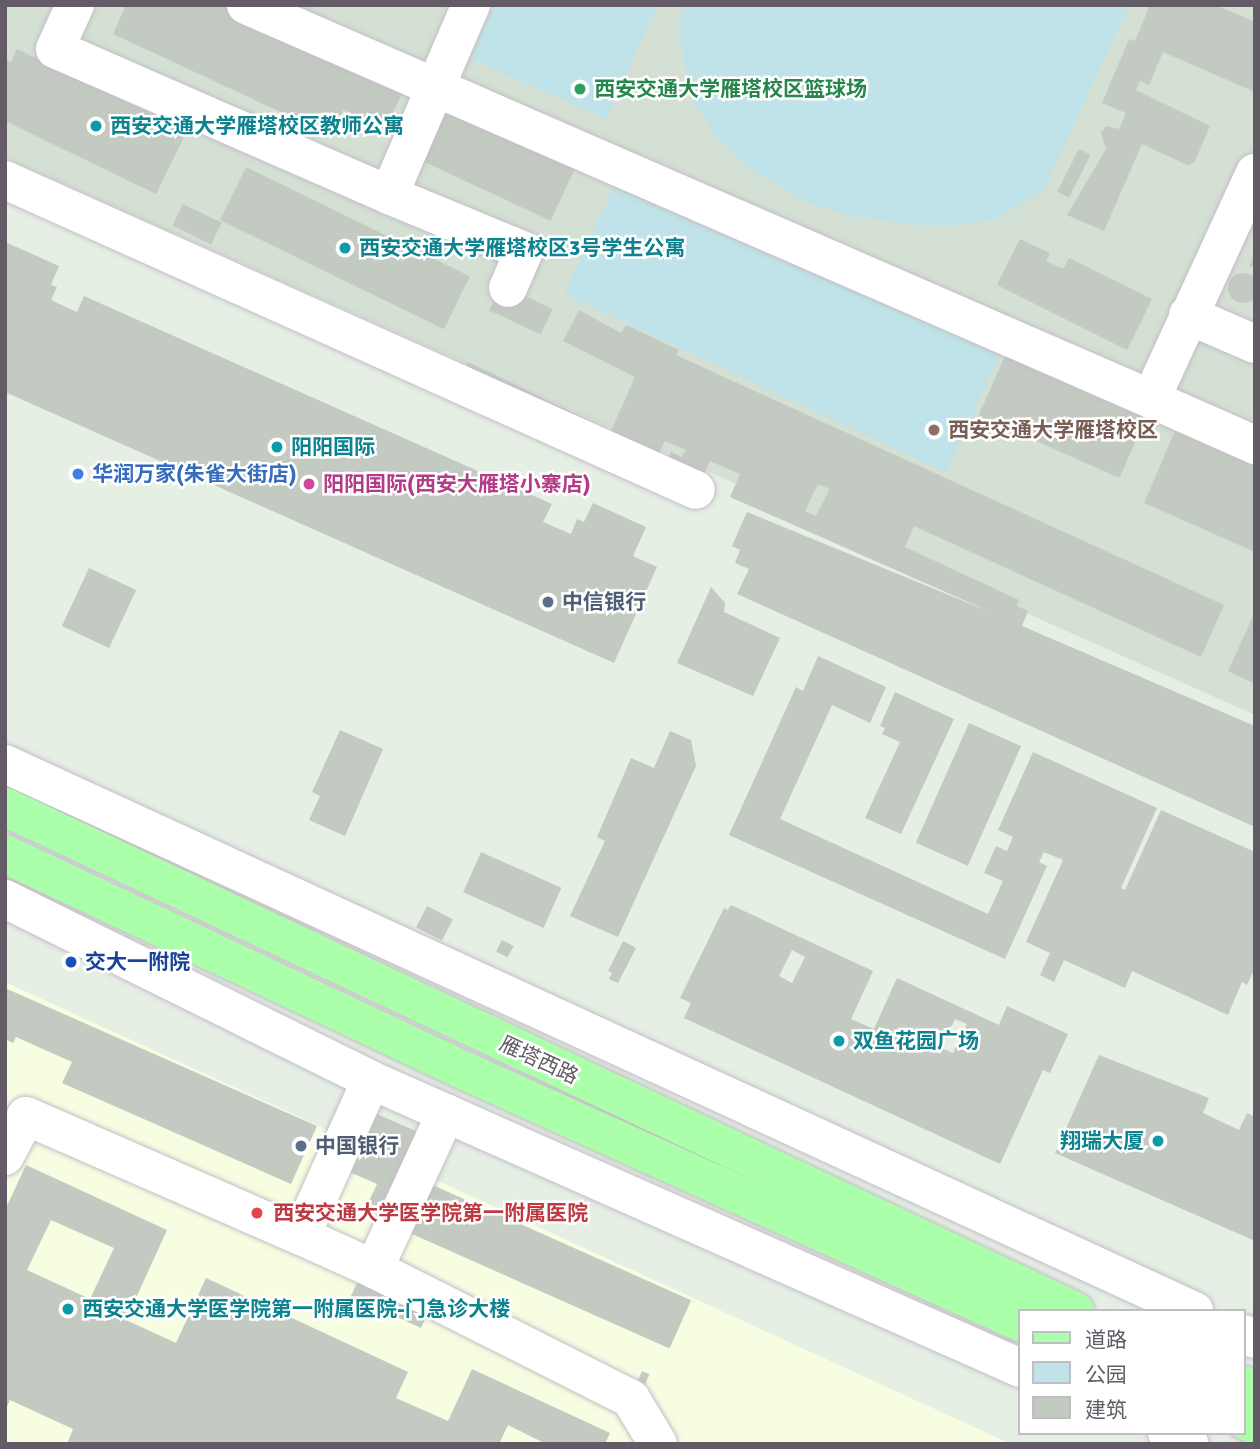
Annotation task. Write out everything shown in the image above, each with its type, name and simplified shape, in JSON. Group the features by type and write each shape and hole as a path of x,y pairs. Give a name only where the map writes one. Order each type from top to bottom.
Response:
{"main road":[{"name":"雁塔西路","path":"5,807 1071,1309"},
{"name":"雁塔西路","path":"5,854 465,1071 1018,1321"},
{"path":"1246,1396 1250,1419"}],"street":[{"path":"75,5 55,50 524,251 508,288"},
{"path":"246,5 1255,445"},
{"path":"389,195 471,5"},
{"path":"1151,399 1255,173"},
{"path":"5,180 696,490"},
{"path":"1188,315 1255,344"},
{"path":"5,764 1190,1309"},
{"path":"5,899 371,1080 1018,1367"},
{"path":"301,1236 371,1080"},
{"path":"374,1269 446,1113"},
{"path":"5,1156 26,1116 301,1236 374,1269 631,1399 658,1444"},
{"path":"1171,1435 1190,1444"}],"shaded area":[{"name":"西安交通大学雁塔校区","path":"5,5 1255,5 1255,715 5,158"},
{"name":"西安交通大学医学院第一附属医院","path":"5,982 1011,1444 5,1444"}],"green space":[{"name":"西安交通大学雁塔校区篮球场","path":"494,5 657,5 607,119 470,59"},
{"path":"686,5 1129,5 1044,190 996,219 940,227 853,217 807,202 754,172 715,136 690,96 678,22"},
{"path":"618,178 1000,356 945,472 564,294"}],"building":[{"path":"126,5 221,5 404,90 385,129 343,110 332,136 113,34"},
{"path":"1150,5 1216,5 1255,22 1255,92 1163,52 1149,85 1140,81 1136,90 1210,126 1194,163 1187,165 1142,144 1104,231 1067,215 1106,149 1101,133 1106,126 1119,129 1126,113 1102,103 1129,39 1135,41"},
{"name":"西安交通大学雁塔校区教师公寓","path":"17,49 187,131 156,194 5,121 5,59 11,62"},
{"path":"449,105 577,165 551,221 423,161"},
{"path":"1079,149 1091,155 1069,198 1057,192"},
{"name":"西安交通大学雁塔校区3号学生公寓","path":"246,167 470,276 444,329 220,220"},
{"path":"183,204 222,223 211,244 172,226"},
{"path":"1020,239 1050,253 1046,261 1063,269 1069,258 1152,299 1127,350 997,285"},
{"name":"阳阳国际","path":"5,242 59,266 51,285 57,287 51,300 77,312 84,296 552,504 543,522 571,534 577,519 584,522 593,503 646,527 633,556 657,567 614,663 5,392"},
{"path":"1255,252 1255,268 1249,266"},
{"path":"1243,273 1254,277 1258,288 1254,299 1243,303 1232,299 1228,288 1232,277"},
{"path":"501,285 553,309 541,334 489,310"},
{"path":"579,310 621,333 626,325 679,350 676,355 1224,605 1201,657 914,526 905,547 1019,600 1017,606 1028,611 1022,626 1255,726 1255,827 737,594 749,569 735,563 740,550 732,546 747,512 993,613 730,497 740,474 710,461 700,484 663,467 671,452 682,457 686,450 665,441 654,464 459,383 468,362 611,431 635,377 563,341","holes":["818,484 830,489 816,516 805,511"]},
{"path":"1005,356 1146,419 1119,478 979,415"},
{"path":"1175,431 1255,466 1255,552 1144,503"},
{"path":"89,568 136,590 109,648 62,626"},
{"path":"711,587 725,603 724,612 780,638 753,696 677,663"},
{"path":"1255,612 1255,684 1228,671"},
{"path":"818,656 886,687 870,723 832,705 780,819 988,914 1003,881 984,873 996,846 1007,851 1013,837 998,830 1033,752 1157,808 1121,888 1125,890 1161,810 1255,852 1255,968 1247,985 1242,982 1228,1015 1132,971 1125,988 1064,960 1054,982 1040,975 1050,953 1026,942 1063,860 1044,852 1039,862 1047,866 1005,959 729,835 796,687 803,691"},
{"path":"895,692 954,719 901,834 865,818 900,742 882,734 885,728 880,726"},
{"path":"969,723 1021,746 968,866 916,843"},
{"path":"340,730 383,749 345,836 309,820 320,796 312,792"},
{"path":"670,731 691,740 696,766 618,937 570,916 605,841 597,837 631,758 654,768"},
{"path":"481,852 561,888 543,928 463,892"},
{"name":"双鱼花园广场","path":"731,905 873,971 851,1019 874,1029 897,978 999,1025 1007,1006 1068,1034 1050,1073 1043,1070 1000,1164 684,1018 691,1003 680,998 724,908 728,910","holes":["792,950 805,957 792,983 779,976","955,1019 967,1024 953,1053 941,1048"]},
{"path":"427,906 453,919 442,941 416,927"},
{"path":"502,940 514,946 508,957 496,952"},
{"path":"623,941 636,948 618,983 609,979 612,973 608,971"},
{"path":"5,988 317,1126 291,1184 62,1083 72,1062 16,1037 13,1043 5,1039"},
{"name":"翔瑞大厦","path":"1099,1055 1209,1098 1203,1113 1239,1130 1247,1113 1255,1117 1255,1241 1055,1153"},
{"path":"363,1108 434,1139 386,1210 368,1203 377,1184 338,1167"},
{"name":"西安交通大学医学院第一附属医院-门急诊大楼","path":"26,1165 167,1230 126,1320 176,1343 206,1278 408,1372 396,1398 448,1421 472,1369 610,1433 605,1444 546,1444 508,1425 499,1444 67,1444 73,1429 10,1400 5,1411 5,1210","holes":["51,1220 114,1248 90,1299 27,1270"]},
{"path":"428,1183 691,1300 670,1349 406,1231"},
{"path":"363,1270 442,1284 421,1328 351,1296"},
{"path":"642,1371 649,1374 638,1402 630,1399"}],"place":[{"name":"西安交通大学雁塔校区篮球场","path":"580,89"},
{"name":"西安交通大学雁塔校区教师公寓","path":"96,126"},
{"name":"西安交通大学雁塔校区3号学生公寓","path":"345,248"},
{"name":"西安交通大学雁塔校区","path":"934,430"},
{"name":"阳阳国际","path":"277,447"},
{"name":"华润万家(朱雀大街店)","path":"78,474"},
{"name":"阳阳国际(西安大雁塔小寨店)","path":"309,484"},
{"name":"中信银行","path":"548,602"},
{"name":"交大一附院","path":"71,962"},
{"name":"双鱼花园广场","path":"839,1041"},
{"name":"翔瑞大厦","path":"1158,1141"},
{"name":"中国银行","path":"301,1146"},
{"name":"西安交通大学医学院第一附属医院","path":"257,1213"},
{"name":"西安交通大学医学院第一附属医院-门急诊大楼","path":"68,1309"}]}
